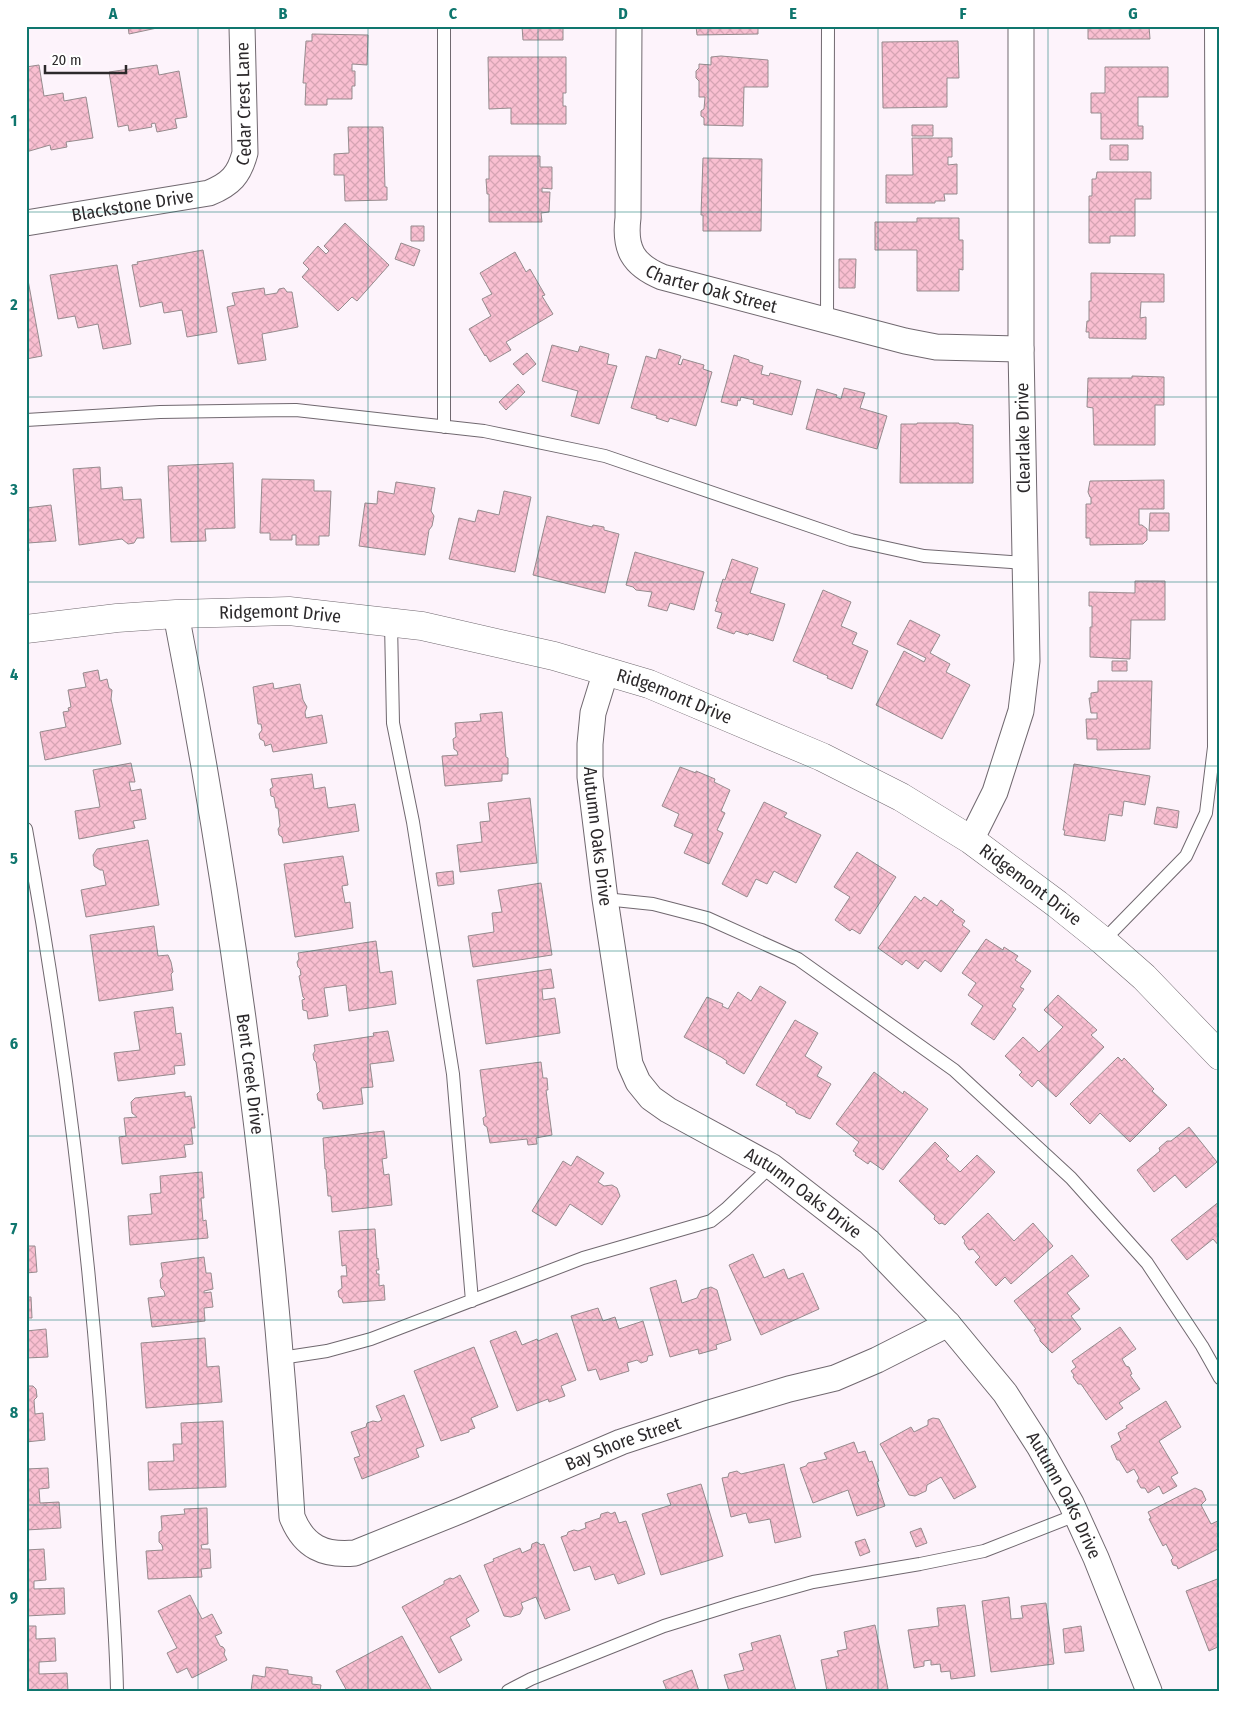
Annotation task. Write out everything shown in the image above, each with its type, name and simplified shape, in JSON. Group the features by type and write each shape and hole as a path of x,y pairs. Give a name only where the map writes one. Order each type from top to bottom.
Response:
{"street":[{"name":"Cedar Crest Lane","path":"233,179 241,166 245,153 242,26"},
{"name":"Charter Oak Street","path":"629,26 628,218 626,233 629,248 637,261 648,271 662,278 905,341 936,347 1021,349"},
{"name":"Clearlake Drive","path":"971,840 995,792 1021,711 1027,661 1021,349 1021,26"},
{"name":"Blackstone Drive","path":"26,224 209,193 222,188 233,179"},
{"name":"Ridgemont Drive","path":"26,629 117,618 176,614 289,612 422,626 554,656 649,684 822,757 901,797 971,840 1103,941 1144,977 1220,1056"},
{"name":"Bent Creek Drive","path":"176,614 212,815 242,1011 268,1216 281,1358 292,1517 302,1536"},
{"name":"Autumn Oaks Drive","path":"606,671 593,713 590,744 590,777 605,899 630,1064 638,1082 651,1098 668,1110 771,1166 869,1242 948,1324 1004,1393 1039,1446 1076,1515 1096,1558 1149,1691"},
{"name":"Bay Shore Street","path":"302,1536 319,1550 340,1554 355,1553 462,1510 621,1442 706,1414 790,1389 835,1378 877,1360 948,1324"}],"lane":[{"path":"444,26 444,427"},
{"path":"827,320 828,26"},
{"path":"1103,941 1186,856 1206,813 1210,785 1214,747 1211,26"},
{"path":"26,420 160,412 296,410 484,431 605,456 851,540 924,556 1026,563"},
{"path":"391,623 393,723 413,822 452,1074 472,1301"},
{"path":"26,829 47,942 74,1134 93,1309 105,1475 117,1691"},
{"path":"605,899 653,904 707,918 798,958 954,1070 1071,1178 1147,1262 1202,1346 1220,1378"},
{"path":"281,1358 327,1351 371,1339 584,1258 710,1220 726,1209 771,1166"},
{"path":"508,1691 530,1679 656,1630 738,1603 813,1582 984,1551 1076,1515"}],"building":[{"path":"128,26 156,26 157,28 129,34"},
{"path":"522,26 563,26 563,40 523,40"},
{"path":"696,26 758,26 758,34 697,35"},
{"path":"1088,26 1149,26 1150,39 1088,39"},
{"path":"312,34 368,35 367,65 352,64 352,71 355,71 355,86 352,86 352,99 327,99 327,105 305,105 306,83 303,83 306,41 312,41"},
{"path":"958,41 959,78 947,78 947,107 883,108 882,42"},
{"path":"721,56 768,60 768,87 744,87 743,126 704,125 704,118 701,116 705,97 699,97 699,81 696,78 696,71 699,68 699,64 711,65 711,57"},
{"path":"488,57 566,57 566,93 563,93 563,106 566,106 566,124 511,124 511,108 489,109"},
{"path":"39,65 44,96 63,93 64,101 86,97 93,138 66,142 67,147 51,150 50,145 26,152 26,67"},
{"path":"157,65 159,75 179,71 187,117 175,119 177,128 157,132 155,123 151,124 152,127 129,131 128,125 118,127 109,72"},
{"path":"1105,67 1168,67 1168,97 1138,97 1138,126 1143,126 1143,139 1101,139 1101,113 1091,113 1091,93 1105,93"},
{"path":"912,125 933,125 933,136 912,136"},
{"path":"348,127 383,127 387,200 345,201 344,175 334,175 334,154 349,153"},
{"path":"912,138 952,138 952,157 948,157 948,165 957,164 957,194 944,194 945,201 935,201 935,203 886,203 886,175 913,175"},
{"path":"1110,145 1128,145 1128,160 1110,160"},
{"path":"489,156 540,156 540,167 552,167 552,189 542,188 542,192 550,192 549,212 541,213 542,222 489,222 489,194 487,194 486,179 489,179"},
{"path":"703,158 762,159 761,231 703,231 703,215 701,215"},
{"path":"1097,172 1151,172 1151,199 1135,199 1135,236 1110,236 1110,243 1089,243 1089,196 1092,196 1092,179 1096,179"},
{"path":"917,218 959,218 959,240 963,240 963,270 959,269 959,291 917,291 917,250 875,250 875,222 917,222"},
{"path":"345,223 389,265 357,301 352,297 338,311 302,277 309,269 303,263 318,246 326,254 329,251 324,246"},
{"path":"411,226 424,226 424,241 411,241"},
{"path":"401,243 420,250 414,266 395,259"},
{"path":"203,250 217,332 187,337 182,310 164,313 162,302 140,307 132,265 138,264 137,262"},
{"path":"515,252 526,272 530,269 545,295 542,296 553,314 506,342 511,350 490,362 469,329 491,316 482,299 492,294 480,273"},
{"path":"839,259 856,259 855,288 839,288"},
{"path":"117,265 131,344 103,349 98,324 78,328 75,316 58,319 50,275"},
{"path":"1091,273 1164,274 1164,302 1141,302 1140,318 1146,317 1146,339 1089,338 1089,332 1086,332 1087,321 1089,321 1089,301 1091,301"},
{"path":"26,280 28,280 42,356 26,359"},
{"path":"264,288 265,295 277,293 279,289 284,288 287,292 292,292 298,327 262,334 266,360 238,364 227,307 235,305 232,293"},
{"path":"552,345 578,352 580,346 609,354 607,364 617,366 599,424 571,416 578,391 542,381"},
{"path":"659,349 681,356 678,364 681,365 683,359 704,365 703,369 712,372 696,426 670,418 668,422 656,418 657,416 631,408 646,356 656,359"},
{"path":"527,353 536,364 523,375 513,364"},
{"path":"734,355 763,366 761,374 769,376 770,373 801,381 792,415 753,404 754,400 741,397 740,401 738,400 737,406 721,402"},
{"path":"1132,376 1164,377 1164,405 1155,405 1155,445 1094,445 1093,408 1087,407 1088,378 1132,378"},
{"path":"518,384 525,392 506,410 499,402"},
{"path":"844,388 865,393 860,408 887,416 877,449 806,429 817,389 837,395 836,397 841,399"},
{"path":"901,424 973,425 973,483 900,483"},
{"path":"233,463 235,528 205,529 206,541 171,542 168,466"},
{"path":"100,467 101,489 122,487 123,500 141,499 144,538 137,538 134,543 128,544 122,539 79,545 73,469"},
{"path":"262,479 314,480 314,491 331,491 329,536 319,536 319,545 296,545 296,535 292,535 292,540 270,540 270,533 260,533"},
{"path":"1164,480 1164,509 1139,509 1139,525 1147,529 1147,540 1143,544 1090,545 1090,538 1086,538 1086,504 1091,504 1091,497 1088,492 1090,481"},
{"path":"396,482 435,488 431,511 434,516 429,530 425,555 359,546 365,503 377,504 378,491 394,494"},
{"path":"504,491 531,497 515,572 449,559 459,518 475,522 478,510 499,515"},
{"path":"51,505 56,541 28,543 29,551 26,551 26,508"},
{"path":"1150,513 1169,513 1169,531 1149,531"},
{"path":"547,516 592,527 593,525 604,527 604,530 619,534 605,593 533,575"},
{"path":"635,552 704,572 694,610 670,603 667,611 648,606 652,592 636,590 626,585"},
{"path":"732,559 758,568 750,593 785,604 773,641 749,633 748,635 736,631 734,634 717,628 722,613 715,611 718,602 716,601"},
{"path":"1135,581 1165,581 1165,620 1131,620 1130,659 1090,657 1092,606 1089,606 1089,592 1135,593"},
{"path":"823,590 851,602 841,626 857,633 852,644 868,651 852,689 793,661"},
{"path":"910,620 940,635 930,653 950,664 946,672 970,685 942,739 876,705 904,651 924,662 926,658 897,644"},
{"path":"1112,661 1127,661 1127,671 1112,671"},
{"path":"98,670 100,681 107,679 109,688 112,690 111,699 121,744 45,760 40,732 66,727 63,712 69,711 68,708 71,707 68,690 86,687 83,673"},
{"path":"1098,681 1152,681 1150,749 1097,750 1097,739 1087,739 1086,719 1097,719 1097,713 1091,713 1089,698 1091,698 1091,693 1098,692"},
{"path":"273,683 274,689 300,684 303,700 307,707 305,712 306,718 322,715 327,743 273,752 271,744 265,746 264,741 260,739 259,734 262,730 261,724 258,724 253,687"},
{"path":"502,712 506,757 508,758 508,774 502,774 502,781 445,786 442,756 458,755 454,749 453,739 456,737 455,723 481,721 480,714"},
{"path":"131,763 135,782 129,782 131,791 141,789 146,819 133,821 135,828 79,839 75,811 100,807 93,770"},
{"path":"1074,764 1150,776 1145,805 1124,801 1122,816 1109,814 1105,841 1064,835 1065,830 1063,830"},
{"path":"680,767 715,779 714,782 730,790 721,811 725,813 717,830 723,833 709,864 684,853 693,834 674,826 679,814 662,806"},
{"path":"312,774 314,789 325,787 328,808 355,804 359,831 283,843 278,829 280,826 278,808 276,808 274,797 271,796 270,789 273,787 271,779"},
{"path":"530,798 537,863 460,872 457,845 482,842 480,822 490,821 488,803"},
{"path":"764,802 787,813 784,817 821,835 796,883 774,871 767,884 756,879 747,897 722,884"},
{"path":"1157,807 1179,811 1177,828 1154,824"},
{"path":"148,840 159,905 86,917 81,890 106,885 103,870 94,866 93,855 97,849"},
{"path":"857,852 896,877 860,934 852,929 850,931 835,920 850,897 834,887"},
{"path":"343,856 348,885 342,886 345,903 350,902 353,928 295,937 284,864"},
{"path":"453,871 454,884 438,886 436,873"},
{"path":"541,883 552,955 473,967 468,936 494,932 492,913 502,912 498,890"},
{"path":"915,896 921,901 924,897 937,906 941,900 954,910 952,912 965,921 962,925 970,931 941,972 925,960 918,969 906,960 902,965 878,948"},
{"path":"154,926 158,956 168,955 171,962 173,990 99,1001 90,935"},
{"path":"986,939 1003,950 1004,947 1018,956 1015,960 1031,971 1020,987 1024,989 1012,1006 1016,1009 994,1040 971,1024 983,1006 968,995 976,983 962,973"},
{"path":"376,941 380,973 392,971 396,1004 349,1011 346,985 324,988 328,1016 308,1019 307,1011 303,1010 302,1000 305,999 299,976 301,975 297,962 299,959 298,953"},
{"path":"551,969 554,988 542,989 543,1000 555,998 560,1033 486,1044 477,980"},
{"path":"760,986 786,1002 744,1074 726,1063 727,1061 721,1057 684,1037 707,997 723,1004 722,1006 728,1009 738,992 751,1001"},
{"path":"1058,995 1097,1030 1091,1035 1104,1047 1056,1097 1038,1080 1032,1087 1019,1075 1022,1072 1005,1056 1023,1037 1039,1052 1063,1027 1044,1010"},
{"path":"173,1007 176,1034 181,1033 185,1065 174,1066 175,1074 118,1081 114,1053 140,1050 134,1012"},
{"path":"795,1020 818,1033 805,1056 822,1067 817,1076 831,1084 810,1119 796,1113 795,1110 786,1105 787,1103 756,1085"},
{"path":"388,1031 394,1061 370,1064 373,1087 361,1088 363,1104 323,1109 322,1102 318,1100 317,1094 320,1091 313,1054 315,1051 314,1045 374,1036 373,1033"},
{"path":"1118,1057 1122,1061 1124,1058 1154,1089 1152,1091 1167,1105 1130,1142 1100,1113 1090,1124 1070,1104"},
{"path":"541,1062 543,1078 547,1078 548,1090 546,1090 552,1135 536,1138 537,1144 528,1145 527,1139 490,1143 483,1118 486,1116 480,1070"},
{"path":"874,1072 903,1094 904,1091 928,1109 883,1170 870,1161 868,1164 855,1155 856,1153 853,1151 859,1142 836,1124"},
{"path":"185,1092 185,1097 191,1096 195,1128 191,1128 193,1144 184,1145 186,1157 122,1164 119,1137 126,1136 124,1118 137,1117 132,1113 131,1102 135,1098"},
{"path":"1189,1127 1217,1162 1186,1188 1175,1175 1154,1192 1137,1170 1160,1151 1159,1148 1167,1141 1171,1141"},
{"path":"384,1131 387,1158 382,1159 384,1175 389,1174 392,1205 332,1212 331,1196 328,1196 323,1138"},
{"path":"935,1142 949,1156 946,1159 960,1172 977,1155 995,1172 945,1225 939,1224 934,1219 935,1216 899,1181"},
{"path":"577,1156 604,1173 598,1182 604,1186 612,1185 617,1188 620,1196 602,1225 570,1204 556,1226 532,1211 563,1161 571,1166"},
{"path":"202,1172 204,1198 201,1198 203,1221 206,1220 208,1238 130,1245 128,1216 152,1214 150,1194 161,1193 160,1176"},
{"path":"1220,1201 1220,1247 1213,1239 1187,1260 1171,1240"},
{"path":"988,1213 1014,1241 1033,1223 1053,1246 1011,1284 1005,1277 996,1286 975,1262 980,1257 973,1249 969,1250 962,1237"},
{"path":"375,1229 379,1268 379,1270 376,1270 377,1274 379,1274 379,1286 384,1285 385,1300 343,1303 338,1291 342,1288 341,1276 347,1276 346,1265 342,1266 339,1231"},
{"path":"26,1246 35,1246 37,1272 26,1273"},
{"path":"753,1254 764,1278 784,1269 788,1279 803,1273 819,1309 761,1335 729,1265"},
{"path":"1072,1255 1089,1276 1067,1293 1080,1309 1071,1316 1081,1329 1052,1353 1040,1341 1034,1330 1036,1329 1014,1301"},
{"path":"204,1257 206,1273 211,1273 213,1289 204,1291 204,1293 211,1292 213,1307 204,1308 205,1321 152,1327 148,1298 165,1296 160,1280 163,1276 161,1263"},
{"path":"676,1280 682,1303 697,1298 701,1290 711,1287 717,1290 731,1340 716,1345 717,1349 699,1354 698,1349 670,1357 650,1288"},
{"path":"26,1297 31,1297 32,1318 26,1318"},
{"path":"598,1308 603,1321 615,1317 619,1329 643,1321 653,1355 648,1356 647,1361 641,1363 637,1360 627,1363 629,1371 600,1380 596,1369 588,1371 571,1316"},
{"path":"1120,1327 1136,1349 1122,1359 1126,1366 1129,1367 1132,1374 1130,1375 1140,1389 1119,1403 1123,1408 1106,1420 1081,1384 1078,1384 1073,1377 1074,1375 1071,1371 1076,1367 1072,1361"},
{"path":"46,1329 48,1357 26,1358 26,1331"},
{"path":"516,1331 522,1345 557,1333 576,1380 561,1386 565,1396 549,1402 548,1399 517,1411 490,1341"},
{"path":"205,1338 207,1367 219,1366 222,1402 146,1408 141,1343"},
{"path":"474,1347 498,1407 471,1418 475,1428 469,1430 469,1432 441,1441 414,1371"},
{"path":"26,1386 33,1386 36,1389 37,1397 34,1400 35,1414 43,1413 45,1440 26,1442"},
{"path":"404,1395 424,1446 416,1449 419,1457 362,1479 354,1458 360,1456 351,1432 366,1427 367,1423 382,1420 376,1406"},
{"path":"1166,1401 1181,1427 1159,1441 1178,1473 1171,1477 1177,1486 1163,1494 1159,1486 1148,1493 1145,1488 1141,1488 1137,1481 1139,1478 1134,1469 1127,1473 1119,1460 1117,1460 1111,1446 1121,1440 1118,1433 1127,1428 1126,1426"},
{"path":"933,1418 939,1419 976,1487 954,1499 941,1477 927,1485 926,1491 915,1496 909,1495 880,1444 911,1427 914,1432 928,1425 928,1420"},
{"path":"223,1421 226,1487 149,1490 148,1462 174,1461 173,1444 182,1444 181,1423"},
{"path":"854,1442 858,1453 865,1451 869,1462 872,1461 885,1506 857,1516 848,1490 813,1503 800,1468 808,1463 827,1459 824,1453"},
{"path":"784,1464 801,1537 775,1543 770,1519 749,1523 746,1513 731,1517 722,1478 728,1477 729,1473 737,1471 741,1474"},
{"path":"48,1468 49,1488 39,1489 40,1503 59,1502 61,1528 26,1530 26,1469"},
{"path":"701,1484 723,1556 661,1575 642,1514 671,1505 667,1494"},
{"path":"1195,1488 1202,1491 1206,1500 1201,1505 1211,1524 1220,1520 1220,1548 1178,1569 1177,1566 1173,1565 1171,1560 1173,1558 1166,1544 1163,1546 1149,1519 1151,1518 1148,1512"},
{"path":"207,1508 208,1544 201,1545 202,1549 210,1549 211,1568 201,1569 202,1577 148,1579 146,1551 163,1550 159,1542 159,1532 162,1530 161,1516 185,1514 184,1509"},
{"path":"608,1512 611,1514 615,1512 619,1523 626,1521 645,1574 618,1584 614,1574 595,1580 590,1566 574,1571 561,1537 567,1535 568,1532 586,1528 585,1523 600,1518 601,1514"},
{"path":"921,1528 927,1543 916,1547 910,1532"},
{"path":"865,1539 870,1552 860,1556 855,1542"},
{"path":"537,1542 541,1545 544,1544 570,1610 545,1619 536,1597 521,1603 523,1608 520,1614 511,1617 504,1616 484,1565 494,1561 493,1559 520,1548 522,1553 531,1549 532,1544"},
{"path":"44,1549 46,1580 34,1581 34,1589 64,1588 65,1614 26,1616 26,1550"},
{"path":"460,1575 479,1611 466,1619 470,1626 450,1637 462,1660 439,1673 402,1607 444,1584 444,1581"},
{"path":"1220,1578 1220,1646 1209,1651 1186,1591"},
{"path":"190,1595 202,1619 212,1614 222,1633 215,1636 220,1646 225,1650 224,1654 227,1660 192,1678 187,1668 177,1673 167,1653 177,1648 158,1611"},
{"path":"1009,1597 1011,1619 1023,1618 1021,1606 1046,1603 1054,1664 991,1672 982,1601"},
{"path":"965,1605 975,1676 951,1679 950,1671 941,1672 940,1664 931,1665 931,1660 924,1661 924,1666 914,1668 908,1630 939,1626 937,1608"},
{"path":"875,1625 888,1689 880,1691 827,1691 821,1660 839,1656 837,1651 847,1649 844,1632"},
{"path":"26,1626 36,1626 36,1639 55,1638 56,1661 39,1662 39,1674 67,1673 68,1691 26,1691"},
{"path":"1081,1626 1084,1651 1065,1653 1063,1629"},
{"path":"780,1635 796,1691 729,1691 724,1675 744,1670 739,1654 753,1650 751,1643"},
{"path":"402,1636 431,1689 427,1691 347,1691 336,1671"},
{"path":"266,1667 288,1670 288,1674 312,1677 312,1684 321,1685 320,1691 251,1691 253,1675 265,1677"},
{"path":"692,1670 699,1691 667,1691 663,1681"}]}
